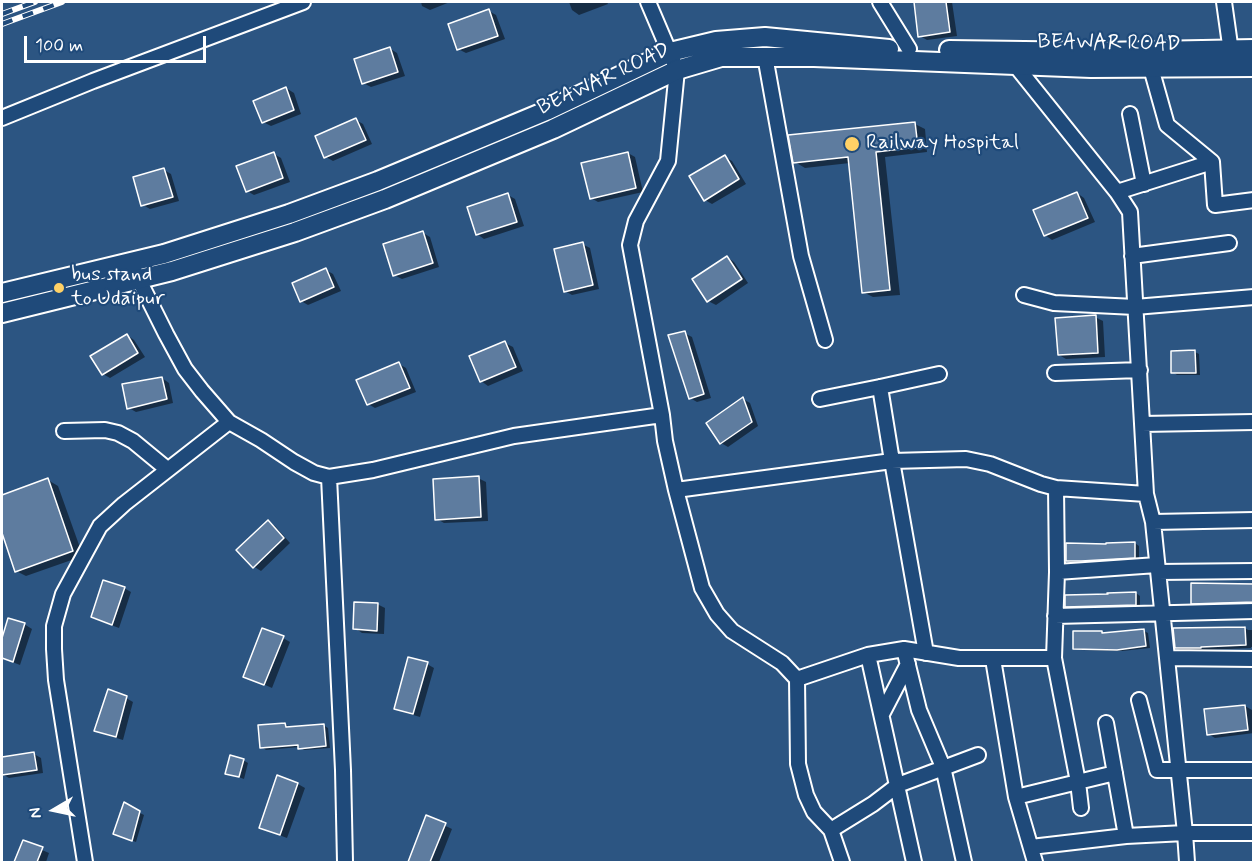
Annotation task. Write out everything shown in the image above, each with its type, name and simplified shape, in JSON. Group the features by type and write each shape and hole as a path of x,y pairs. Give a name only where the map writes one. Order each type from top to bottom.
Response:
{"main road":[{"name":"BEAWAR ROAD","path":"2,293 157,256 289,214 378,181 546,111 669,52 716,41 765,37 867,54"},
{"name":"BEAWAR ROAD","path":"1014,58 1099,52 1254,49"},
{"name":"BEAWAR ROAD","path":"2,312 156,275 295,232 385,199 553,129 677,69 721,57 907,53 1014,58 1101,68 1254,67"}],"street":[{"path":"5,117 93,81 303,2"},
{"path":"648,2 677,69 668,161 636,221 630,245 676,490 702,588 717,614 732,631 782,663 797,679 798,764 806,795 814,812 831,830 842,862"},
{"path":"880,2 907,53"},
{"path":"1224,2 1233,68"},
{"path":"765,56 801,256 825,340"},
{"path":"1014,58 1130,212 1146,494 1153,522 1187,862"},
{"path":"1151,68 1167,125 1212,162 1215,205 1254,200"},
{"path":"1130,114 1144,184"},
{"path":"1117,192 1212,162"},
{"path":"1132,256 1230,243"},
{"path":"131,262 156,275 166,334 185,369 202,391 229,422 314,473 329,477 373,470 514,436 662,415"},
{"path":"1024,295 1054,303 1135,307 1254,297"},
{"path":"1055,373 1140,370"},
{"path":"820,399 939,374"},
{"path":"880,387 891,461 931,654"},
{"path":"85,862 56,680 54,626 63,594 100,526 167,469 229,422"},
{"path":"1142,424 1254,422"},
{"path":"64,431 105,430 118,433 133,441 167,469"},
{"path":"676,490 891,461 966,459 990,464 1056,488 1146,494"},
{"path":"329,477 343,770 345,862"},
{"path":"1056,488 1057,572 1054,658 1081,808"},
{"path":"1153,522 1254,520"},
{"path":"1057,572 1158,569 1254,571"},
{"path":"1055,616 1254,611"},
{"path":"797,679 868,655 904,649 959,658 1054,658"},
{"path":"904,649 919,710 943,767 964,862"},
{"path":"868,655 914,862"},
{"path":"1167,658 1254,659"},
{"path":"993,659 1016,797 1035,862"},
{"path":"882,714 908,664"},
{"path":"1139,700 1157,770 1254,771"},
{"path":"1106,723 1126,836"},
{"path":"831,830 873,804 898,785 978,755"},
{"path":"1016,797 1115,773"},
{"path":"1031,847 1185,832 1254,833"}],"building":[{"path":"914,2 946,2 950,32 918,37"},
{"path":"489,9 498,36 457,50 448,24"},
{"path":"390,47 398,72 362,84 354,59"},
{"path":"286,87 294,110 262,123 253,101"},
{"path":"356,118 366,140 324,158 315,136"},
{"path":"915,122 918,147 876,152 890,290 862,293 848,157 793,163 788,135"},
{"path":"274,152 283,178 246,192 236,166"},
{"path":"628,152 636,188 590,199 581,163"},
{"path":"725,155 739,179 704,201 689,176"},
{"path":"164,168 173,197 141,206 133,177"},
{"path":"1077,192 1088,218 1044,236 1033,210"},
{"path":"508,193 517,222 476,235 467,207"},
{"path":"423,231 433,263 393,276 383,244"},
{"path":"583,242 593,285 564,292 554,249"},
{"path":"727,256 742,279 707,302 692,279"},
{"path":"326,268 334,287 300,302 292,283"},
{"path":"1096,315 1098,353 1058,355 1055,318"},
{"path":"685,331 704,394 689,399 668,335"},
{"path":"127,334 138,353 102,375 90,356"},
{"path":"505,341 516,367 480,382 469,356"},
{"path":"1195,350 1196,373 1171,373 1171,351"},
{"path":"399,362 410,388 367,405 356,380"},
{"path":"162,377 167,399 127,409 122,384"},
{"path":"743,397 752,422 720,444 706,423"},
{"path":"479,476 481,517 435,520 433,479"},
{"path":"48,478 73,551 15,572 2,533 2,495"},
{"path":"268,520 284,538 253,568 236,550"},
{"path":"1135,542 1135,558 1066,561 1066,543"},
{"path":"103,580 125,587 112,625 91,617"},
{"path":"1191,583 1254,584 1254,602 1191,604"},
{"path":"1136,592 1136,605 1065,607 1065,595"},
{"path":"354,602 378,603 377,631 353,629"},
{"path":"8,618 25,623 13,662 2,658 2,638"},
{"path":"1245,627 1246,645 1175,648 1173,628"},
{"path":"262,628 284,636 264,685 243,677"},
{"path":"1144,629 1146,646 1117,650 1073,649 1073,631 1102,631 1102,633"},
{"path":"408,657 428,662 413,714 394,709"},
{"path":"108,689 127,696 116,737 94,731"},
{"path":"1245,705 1248,730 1207,735 1204,709"},
{"path":"285,723 286,727 324,724 326,746 298,749 298,745 260,748 258,725"},
{"path":"34,752 37,770 2,775 2,757"},
{"path":"230,755 244,759 239,777 225,774"},
{"path":"277,775 298,783 280,835 259,828"},
{"path":"124,802 140,811 132,841 113,834"},
{"path":"426,815 446,823 430,862 408,862"},
{"path":"23,840 43,847 37,862 14,862"}],"railway":[{"path":"2,14 35,2"},
{"path":"2,24 62,2"}],"place":[{"name":"Railway Hospital","path":"852,144"},
{"name":"bus stand to Udaipur","path":"59,288"}]}
